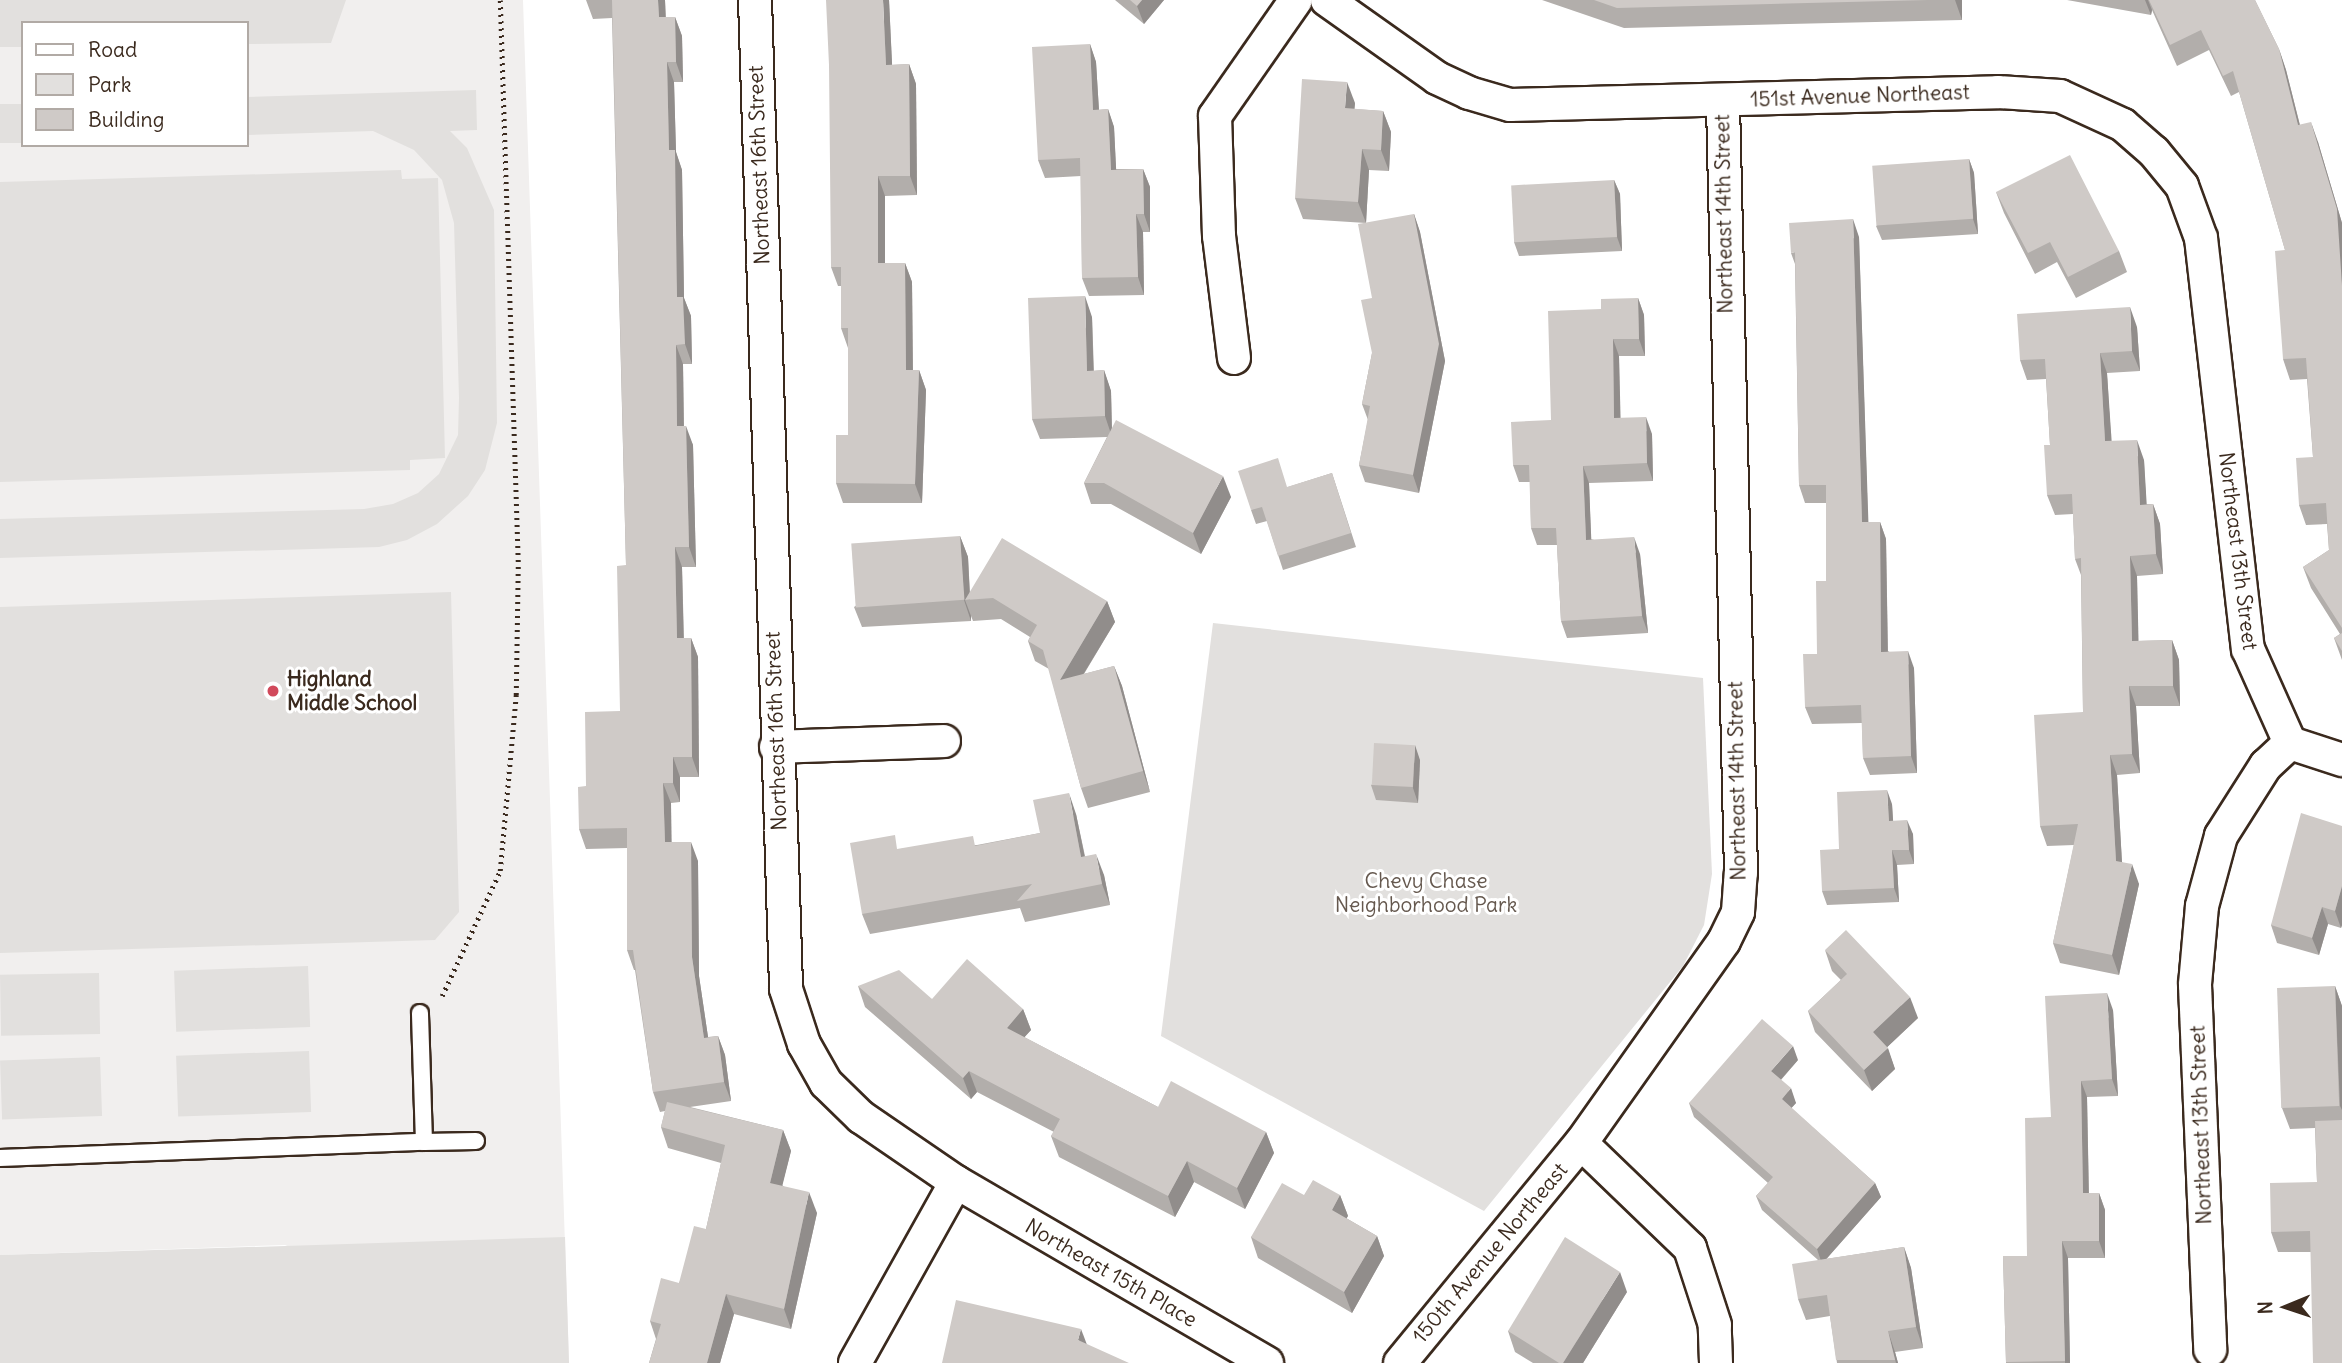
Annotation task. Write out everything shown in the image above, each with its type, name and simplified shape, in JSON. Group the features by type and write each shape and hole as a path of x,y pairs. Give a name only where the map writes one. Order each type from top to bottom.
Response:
{"street":[{"name":"Northeast 16th Street","path":"755,0 776,747 786,989 804,1044 826,1083 861,1117 956,1182"},
{"path":"1234,358 1219,236 1215,116 1296,0"},
{"name":"151st Avenue Northeast","path":"1327,0 1437,78 1469,93 1510,105 2011,93 2060,96 2123,125"},
{"name":"Northeast 14th Street","path":"1581,1143 1724,941 1738,912 1741,873 1723,101"},
{"name":"Northeast 13th Street","path":"2123,125 2154,152 2182,186 2201,238 2248,649 2290,743 2266,765 2221,836 2202,906 2196,985 2210,1350"},
{"path":"776,747 944,741"},
{"path":"2290,743 2342,760"},
{"path":"1581,1143 1690,1248 1715,1325 1716,1363"},
{"name":"150th Avenue Northeast","path":"1400,1363 1581,1143"},
{"path":"855,1363 956,1182"},
{"name":"Northeast 15th Place","path":"956,1182 1267,1363"}],"lane":[{"path":"420,1013 424,1142"},
{"path":"0,1158 476,1141"}],"path":[{"path":"420,1013 438,1003 500,871 510,772 518,562 500,0"}],"shaded area":[{"name":"Highland Middle School","path":"0,0 523,0 569,1363 285,1245 0,1255"}],"green space":[{"path":"0,0 346,0 331,43 248,44 248,21 21,21 21,47 0,47"},
{"path":"476,90 477,130 450,131 467,148 494,210 497,423 485,470 468,496 437,524 407,540 379,547 0,558 0,519 364,509 393,504 418,493 439,474 458,435 459,398 454,223 442,180 414,150 373,131 248,135 248,97"},
{"path":"0,104 21,104 21,143 0,143"},
{"path":"401,170 402,179 438,178 445,458 410,460 410,470 0,482 0,182"},
{"path":"451,592 459,912 435,940 0,953 0,607"},
{"name":"Chevy Chase Neighborhood Park","path":"1213,623 1703,678 1712,874 1704,925 1683,966 1484,1211 1161,1036"},
{"path":"308,966 310,1027 176,1032 174,971"},
{"path":"99,973 100,1034 1,1036 0,975"},
{"path":"309,1051 311,1112 178,1117 176,1056"},
{"path":"100,1057 102,1116 2,1119 0,1060"},
{"path":"565,1237 569,1363 0,1363 0,1255"}],"building":[{"path":"612,0 658,0 659,17 675,17 676,62 667,62 669,150 675,150 677,297 683,297 685,344 676,345 677,426 686,426 689,547 675,547 677,638 691,638 692,757 673,757 673,783 663,783 665,842 691,842 692,957 704,1038 718,1036 724,1082 653,1092 633,950 627,950 627,828 579,829 578,787 586,786 585,712 620,711 617,566 626,565"},
{"path":"826,0 883,0 886,65 909,64 910,176 878,176 878,263 905,263 906,370 919,370 915,484 836,483 836,435 848,435 848,328 841,328 841,267 831,267"},
{"path":"1130,0 1142,0 1137,6"},
{"path":"1594,0 1928,0 1617,8"},
{"path":"2149,0 2255,0 2279,49 2298,125 2311,122 2337,209 2342,286 2342,628 2303,567 2329,550 2326,503 2299,505 2296,458 2313,457 2306,358 2283,359 2275,251 2285,250 2233,71 2223,76 2201,30 2170,45"},
{"path":"1090,44 1093,110 1108,109 1111,170 1143,169 1144,214 1136,214 1138,277 1082,278 1080,158 1038,160 1032,47"},
{"path":"1302,79 1347,82 1345,108 1383,111 1381,150 1362,149 1358,202 1295,198"},
{"path":"2070,155 2119,251 2068,277 2050,242 2028,253 1996,192"},
{"path":"1969,159 1973,219 1876,226 1872,166"},
{"path":"1614,180 1617,237 1514,242 1511,185"},
{"path":"1414,214 1439,344 1413,475 1359,465 1370,406 1362,404 1372,353 1361,300 1372,298 1358,224"},
{"path":"1853,219 1862,522 1880,522 1881,652 1908,651 1911,756 1863,758 1861,705 1805,707 1803,654 1817,654 1816,581 1826,581 1826,485 1799,485 1795,252 1791,253 1789,223"},
{"path":"1085,296 1087,371 1104,370 1105,416 1032,419 1028,298"},
{"path":"1638,298 1639,339 1613,339 1614,418 1646,417 1647,463 1583,466 1586,540 1634,537 1642,616 1561,621 1556,528 1531,528 1529,465 1513,465 1511,422 1551,420 1548,311 1601,309 1601,299"},
{"path":"2130,307 2132,351 2100,353 2105,441 2137,440 2140,505 2153,504 2156,554 2130,556 2132,641 2172,640 2173,686 2129,686 2132,754 2110,755 2116,861 2132,864 2112,955 2053,943 2078,824 2040,826 2034,715 2083,712 2081,558 2075,559 2072,494 2047,495 2044,445 2050,445 2045,359 2020,360 2017,314"},
{"path":"1116,420 1223,476 1193,533 1104,483 1084,483"},
{"path":"1278,458 1287,487 1332,473 1351,533 1278,556 1262,507 1251,510 1238,471"},
{"path":"960,536 964,600 856,607 851,544"},
{"path":"1002,538 1107,601 1060,680 1114,666 1143,771 1081,788 1043,650 1028,641 1037,625 993,598 965,600"},
{"path":"2342,633 2342,651 2334,638"},
{"path":"1374,743 1415,745 1413,787 1372,785"},
{"path":"1887,790 1889,821 1907,820 1909,850 1892,850 1894,888 1822,891 1820,850 1839,849 1837,792"},
{"path":"1069,793 1081,857 1096,854 1102,884 1017,901 1032,884 862,914 850,843 895,835 897,849 973,836 975,846 1040,833 1033,800"},
{"path":"2301,813 2342,826 2342,886 2335,911 2322,907 2312,938 2271,925"},
{"path":"1846,930 1910,997 1873,1032 1888,1048 1864,1070 1808,1011 1847,974 1825,950"},
{"path":"967,959 1023,1009 1007,1028 1158,1107 1171,1081 1266,1132 1237,1188 1187,1161 1168,1196 1051,1136 1060,1119 969,1071 963,1078 858,986 899,970 932,999"},
{"path":"2335,986 2339,1106 2281,1108 2277,988"},
{"path":"2107,993 2112,1079 2081,1081 2083,1193 2099,1193 2099,1241 2062,1241 2065,1361 2006,1362 2003,1256 2027,1256 2025,1118 2051,1117 2045,996"},
{"path":"1762,1019 1793,1046 1771,1071 1791,1088 1782,1099 1875,1183 1817,1249 1756,1196 1773,1177 1689,1103"},
{"path":"667,1102 783,1130 770,1183 809,1192 784,1309 726,1294 707,1363 649,1363 661,1324 650,1321 661,1278 679,1283 694,1226 706,1229 725,1145 661,1127"},
{"path":"2342,1120 2342,1363 2313,1363 2310,1231 2271,1232 2270,1183 2317,1182 2315,1121"},
{"path":"1313,1180 1340,1195 1332,1210 1377,1236 1344,1292 1251,1237 1282,1183 1304,1195"},
{"path":"1565,1237 1620,1272 1563,1363 1559,1363 1508,1331"},
{"path":"1904,1247 1916,1327 1888,1331 1895,1360 1836,1360 1827,1295 1798,1299 1792,1264"},
{"path":"956,1300 1081,1329 1078,1340 1129,1363 942,1363"}],"place":[{"name":"Highland Middle School","path":"273,691"}]}
